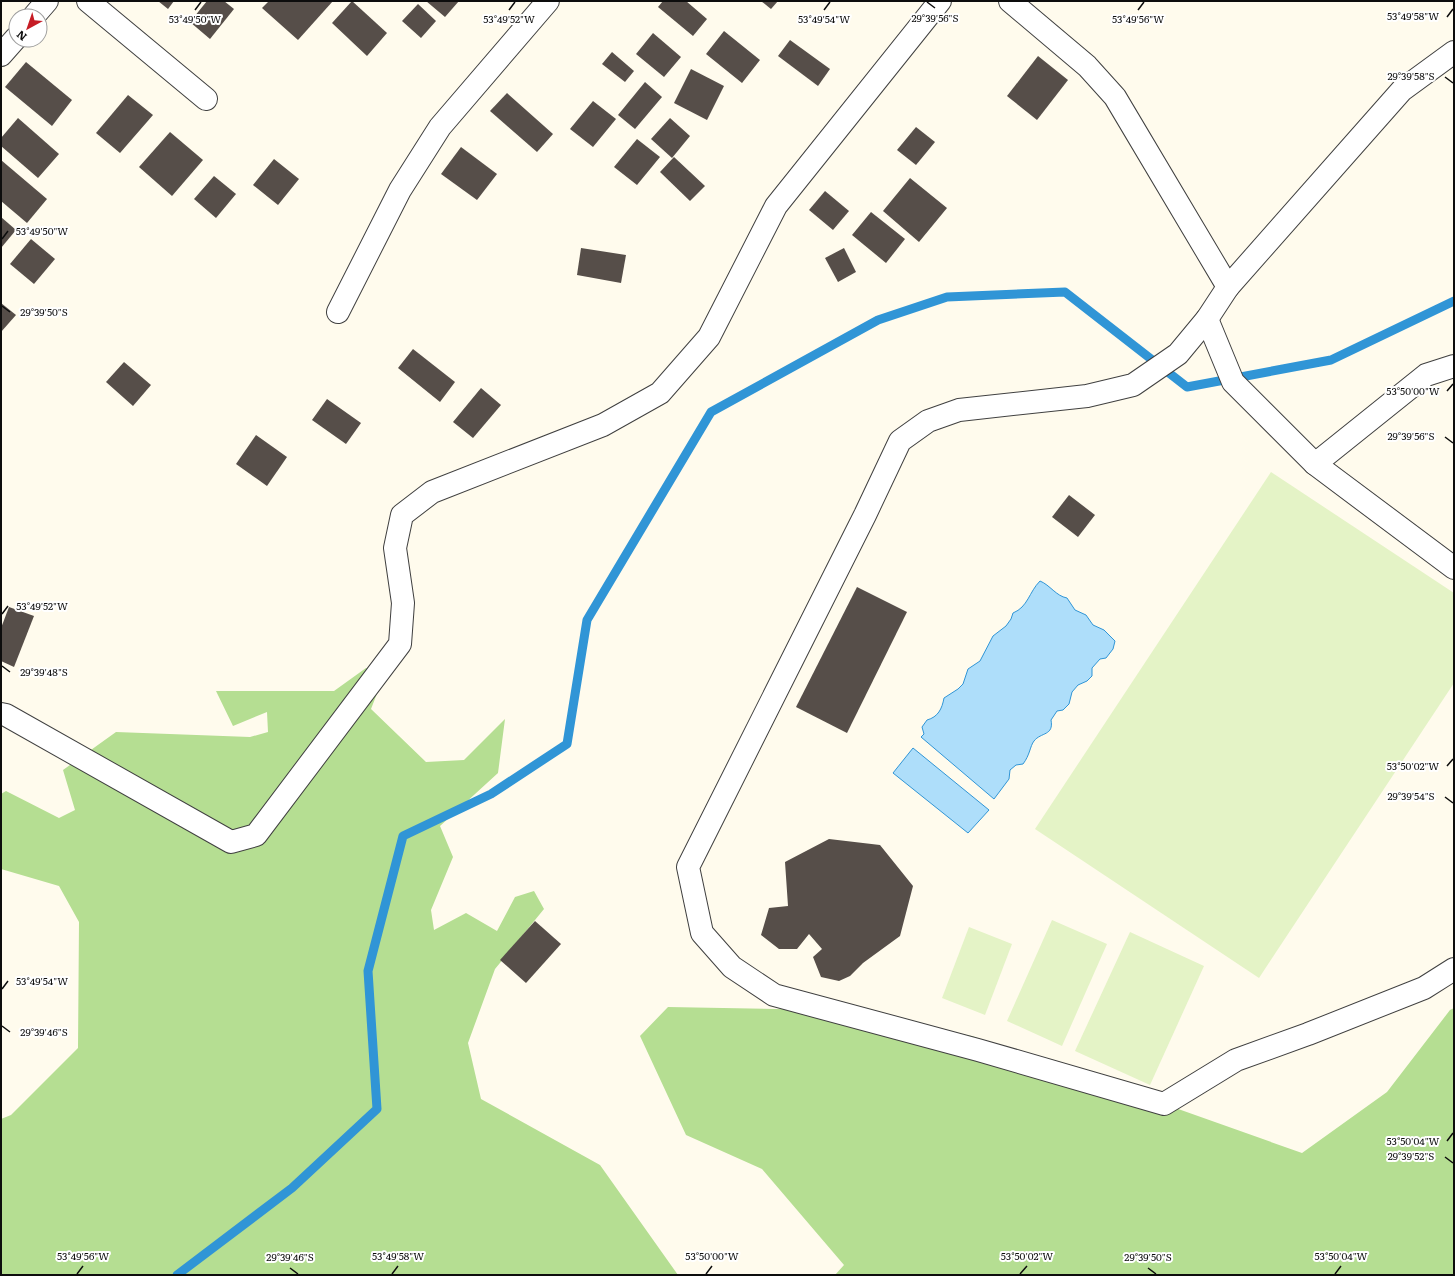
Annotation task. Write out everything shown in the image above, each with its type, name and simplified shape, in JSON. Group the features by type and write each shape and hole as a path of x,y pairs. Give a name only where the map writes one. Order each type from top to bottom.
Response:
{"street":[{"path":"88,1 206,99"},
{"path":"338,312 400,190 440,127 548,1"},
{"path":"1,714 6,715 231,842 256,836 400,644 403,603 395,548 402,515 432,492 603,425 660,393 709,337 776,206 940,1"},
{"path":"1010,1 1087,66 1115,97 1228,286"},
{"path":"1,55 8,47"},
{"path":"1454,52 1402,90 1228,286 1207,319 1178,354 1133,385 1087,396 960,410 928,421 900,441 688,867 702,934 732,967 774,995 978,1050 1164,1104 1236,1060 1308,1034 1424,988 1454,969"},
{"path":"1207,319 1233,382 1315,464 1454,568"},
{"path":"1315,464 1426,375 1454,366"}],"green space":[{"path":"1271,472 1454,593 1454,683 1259,978 1035,829"},
{"path":"366,668 385,673 371,709 426,762 464,760 505,719 498,773 440,826 453,857 431,910 434,930 466,913 497,931 515,897 534,891 544,909 495,969 468,1043 481,1099 600,1165 678,1275 1,1275 1,1119 11,1115 78,1048 79,922 59,886 1,869 1,794 6,791 59,818 75,810 63,770 116,732 250,737 268,732 267,712 233,726 216,691 334,691"},
{"path":"1052,920 1107,944 1062,1046 1007,1021"},
{"path":"969,927 1012,944 985,1015 942,998"},
{"path":"1130,932 1204,966 1150,1085 1075,1051"},
{"path":"668,1007 828,1010 972,1036 1302,1153 1387,1092 1450,1010 1454,1008 1454,1275 835,1275 844,1265 762,1169 686,1135 640,1036"}],"water":[{"path":"1040,581 1063,597 1067,598 1075,610 1086,615 1093,625 1104,630 1115,641 1113,649 1106,658 1100,659 1092,668 1092,676 1087,681 1078,685 1072,692 1069,704 1063,710 1057,711 1051,720 1051,729 1034,741 1023,764 1016,765 1010,770 1009,779 994,799 921,737 924,734 922,727 927,720 937,715 944,698 963,684 968,669 980,661 993,636 1006,626 1013,613 1022,607"},
{"path":"913,748 989,810 968,833 893,773"}],"building":[{"path":"158,1 174,1 168,9"},
{"path":"207,1 224,1 234,9 210,39 190,22"},
{"path":"269,1 333,1 298,40 262,8"},
{"path":"352,1 387,33 367,56 332,23"},
{"path":"426,1 459,1 445,17"},
{"path":"663,1 686,1 707,19 693,36 658,7"},
{"path":"761,1 778,1 771,9"},
{"path":"418,4 436,21 421,38 402,21"},
{"path":"724,31 760,60 742,83 706,54"},
{"path":"653,33 681,57 664,77 636,54"},
{"path":"790,40 830,69 818,86 778,56"},
{"path":"612,52 634,71 625,82 602,64"},
{"path":"1038,56 1068,80 1037,120 1007,96"},
{"path":"26,62 72,100 52,126 5,87"},
{"path":"691,69 724,86 707,120 674,103"},
{"path":"645,82 662,97 635,129 618,115"},
{"path":"507,93 553,134 537,152 490,111"},
{"path":"128,95 153,115 120,153 96,133"},
{"path":"593,101 616,119 593,147 570,129"},
{"path":"18,118 59,154 38,178 1,146 1,138"},
{"path":"670,118 690,136 672,158 651,139"},
{"path":"916,127 935,142 916,165 897,150"},
{"path":"170,132 203,160 172,196 139,167"},
{"path":"637,139 660,157 637,185 614,167"},
{"path":"461,147 497,174 477,200 441,174"},
{"path":"674,157 705,186 690,201 660,172"},
{"path":"274,159 299,179 278,205 253,185"},
{"path":"1,160 47,199 27,223 1,201"},
{"path":"214,176 236,194 216,218 194,199"},
{"path":"910,178 947,208 919,242 883,211"},
{"path":"825,191 849,211 833,230 809,210"},
{"path":"871,212 905,239 886,263 852,235"},
{"path":"1,217 16,230 1,248"},
{"path":"31,239 55,259 34,284 10,264"},
{"path":"581,248 626,255 621,283 577,275"},
{"path":"844,248 856,272 838,282 825,258"},
{"path":"1,303 16,315 1,332"},
{"path":"413,349 455,382 440,402 398,368"},
{"path":"124,362 151,385 133,406 106,382"},
{"path":"481,388 501,405 473,438 453,422"},
{"path":"327,399 361,423 346,444 312,420"},
{"path":"256,435 287,457 267,486 236,464"},
{"path":"1069,495 1095,515 1078,537 1052,517"},
{"path":"857,587 907,612 847,733 796,707"},
{"path":"9,607 34,616 14,667 1,661 1,628"},
{"path":"829,839 880,845 913,886 900,936 863,963 850,976 839,981 821,977 813,957 822,949 809,934 797,949 779,949 761,935 769,908 788,906 785,862"},
{"path":"535,921 561,944 526,983 500,960"}],"waterway":[{"path":"177,1275 292,1188 377,1109 368,971 403,836 491,794 567,744 587,620 711,412 878,320 947,297 1065,292 1187,387 1331,360 1454,301"}]}
